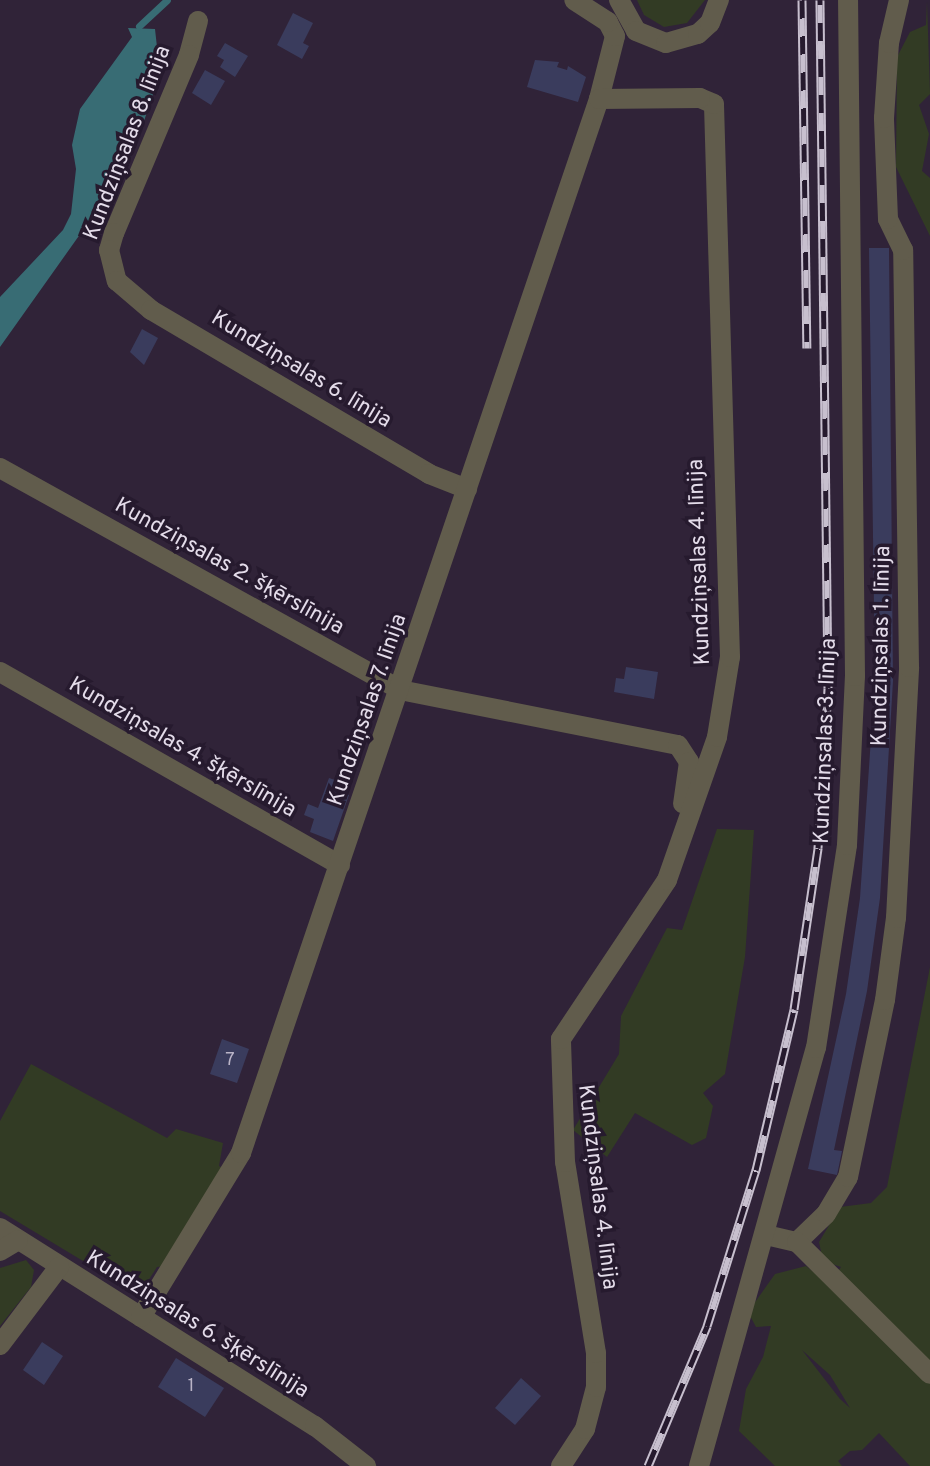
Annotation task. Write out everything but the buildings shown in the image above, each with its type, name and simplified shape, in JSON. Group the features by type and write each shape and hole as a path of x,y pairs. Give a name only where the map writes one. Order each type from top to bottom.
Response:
{"street":[{"path":"574,0 594,9 608,22 615,47 636,31"},
{"path":"594,9 617,0 636,31 666,43 683,41 710,23 719,0"},
{"name":"Kundziņsalas 3. līnija","path":"699,1466 766,1235 828,985 852,768 855,474 848,0"},
{"name":"Kundziņsalas 1. līnija","path":"797,1242 826,1214 848,1177 885,1000 896,918 909,682 903,250 888,219 884,118 889,43 899,0"},
{"name":"Kundziņsalas 8. līnija","path":"117,281 109,250 114,233 189,55 198,21"},
{"name":"Kundziņsalas 7. līnija","path":"141,1317 241,1153 615,47"},
{"name":"Kundziņsalas 4. līnija","path":"561,1466 585,1429 596,1387 596,1353 565,1162 561,1039 667,880 717,737 730,657 714,104 700,98 599,99"},
{"name":"Kundziņsalas 6. līnija","path":"117,281 151,310 429,474 467,489"},
{"name":"Kundziņsalas 2. šķērslīnija","path":"0,468 400,690 678,745 689,762 685,832"},
{"name":"Kundziņsalas 4. šķērslīnija","path":"0,672 340,865"},
{"name":"Kundziņsalas 6. šķērslīnija","path":"0,1228 315,1426 366,1466"},
{"path":"766,1235 797,1242 930,1374"},
{"path":"0,1251 18,1240"},
{"path":"0,1345 59,1267"}],"shaded area":[{"path":"637,0 705,0 687,23 664,27 644,15"},
{"path":"927,1 930,94 919,105 929,134 922,171 930,178 930,236 896,167 897,57 910,32 926,25"},
{"path":"128,28 155,29 157,47 156,85 136,145 120,178 0,347 0,297 63,230 71,214 76,169 72,145 80,109 132,37"},
{"path":"717,829 754,830 745,957 725,1074 703,1093 713,1106 706,1138 692,1145 635,1113 607,1157 573,1130 619,1054 621,1016 667,928 682,930"},
{"path":"930,967 930,1466 910,1466 879,1433 862,1450 850,1451 838,1461 842,1466 775,1466 739,1431 746,1389 763,1357 771,1326 756,1327 748,1312 775,1274 806,1266 829,1284 841,1267 823,1261 819,1242 840,1207 871,1203 887,1187","holes":["802,1350 830,1375 850,1408"]},
{"path":"31,1064 167,1138 176,1129 223,1143 219,1166 227,1170 166,1266 157,1267 148,1281 136,1284 118,1271 103,1273 0,1211 0,1121"},
{"path":"26,1260 34,1270 31,1287 0,1326 0,1268"}],"waterway":[{"path":"139,26 167,0"}],"railway":[{"path":"802,0 807,348"},
{"path":"648,1466 707,1326 756,1170 794,1009 818,848 828,688 820,0"}]}
